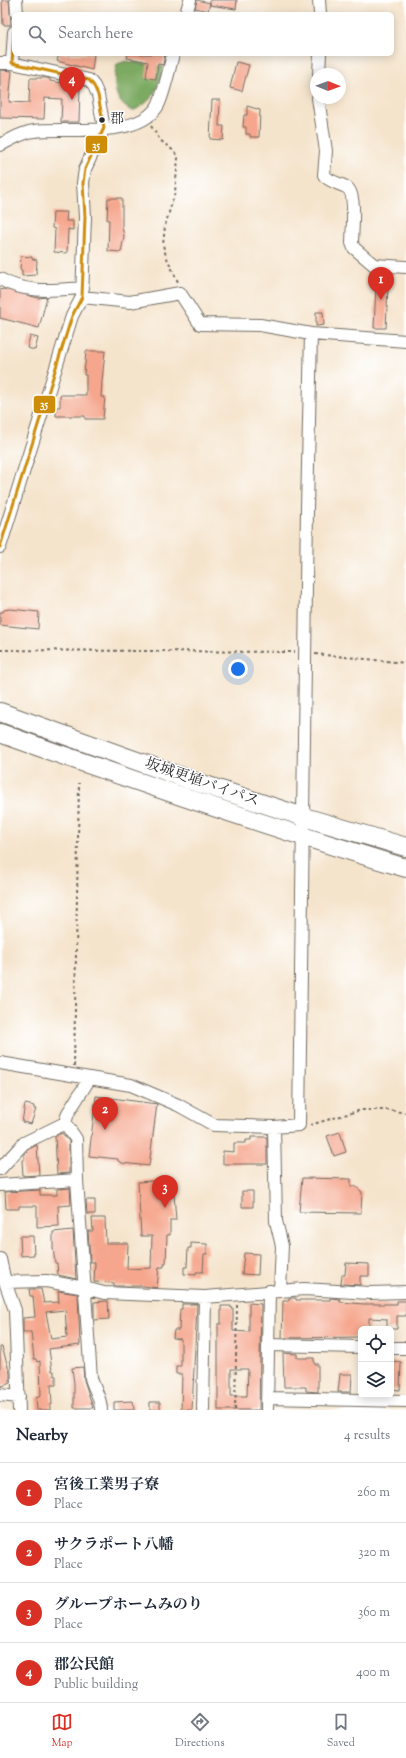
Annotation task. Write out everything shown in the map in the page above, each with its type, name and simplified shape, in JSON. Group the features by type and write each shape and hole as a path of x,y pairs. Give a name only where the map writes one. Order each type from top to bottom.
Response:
{"highway":[{"name":"坂城更埴バイパス","path":"0,712 190,780 304,817 406,847"},
{"name":"坂城更埴バイパス","path":"0,733 302,837 406,868"}],"street":[{"path":"16,0 17,12"},
{"path":"187,12 190,0"},
{"path":"319,0 320,12"},
{"path":"0,547 72,316 82,292 85,217 83,183 85,169 104,128 98,95 94,86 89,80 6,63 12,40"},
{"path":"0,145 33,131 118,128 135,123 145,118 158,106 172,56"},
{"path":"319,68 320,56"},
{"path":"319,104 326,150 324,175 327,179 348,188 353,195 352,243 354,248 374,265 406,267"},
{"path":"0,279 30,291 82,292 130,302 180,293 200,324 260,326 311,334 406,341"},
{"path":"0,1062 131,1085 178,1105 214,1125 274,1127 299,1125 302,837 304,817 305,653 311,334"},
{"path":"0,1169 24,1143 65,1123 68,1113 90,1078"},
{"path":"65,1123 76,1139 77,1180 91,1378 94,1391 101,1399 101,1410"},
{"path":"274,1127 276,1221 282,1246 274,1291 268,1345 267,1404 376,1405 406,1401"},
{"path":"0,1185 77,1180"},
{"path":"0,1259 5,1282 15,1310 19,1410"},
{"path":"5,1282 46,1281 104,1293 205,1296 304,1289 370,1293 406,1292"},
{"path":"202,1410 205,1296"},
{"path":"268,1345 358,1347"},
{"path":"394,1348 406,1348"},
{"path":"0,1395 19,1397"}],"path":[{"path":"145,118 160,140 175,152 178,158 175,192 165,226 163,245 166,256 179,285 180,293"},
{"path":"0,650 305,653 406,663"},
{"path":"74,1075 79,783"},
{"path":"299,1125 310,1125 361,1110 388,1110 406,1113"},
{"path":"235,1410 238,1293"}],"green space":[{"path":"126,61 164,67 157,88 151,98 133,111 127,108 118,98 115,85 115,71 117,64"}],"building":[{"path":"2,0 9,0 11,25 3,25"},
{"path":"197,0 210,3 208,11 195,8"},
{"path":"210,0 237,0 236,9 210,5"},
{"path":"58,56 94,56 92,70 57,61"},
{"path":"128,56 165,56 163,65 158,64 156,79 146,78 148,62 127,58"},
{"path":"236,62 249,65 242,91 230,88"},
{"path":"0,70 12,71 9,102 29,103 30,78 47,78 50,79 50,81 80,86 79,122 61,122 62,99 45,98 44,119 0,118"},
{"path":"212,100 220,100 219,126 224,126 223,140 210,139"},
{"path":"247,106 260,110 259,137 250,137 250,134 246,134 246,127 243,127 244,115 247,115"},
{"path":"108,198 122,198 122,227 124,236 121,252 108,251"},
{"path":"53,212 67,212 66,221 73,221 73,230 68,229 67,253 54,252 55,229 52,228"},
{"path":"21,256 32,257 32,259 37,260 36,275 22,276 22,270 20,270"},
{"path":"376,286 388,287 386,328 374,328"},
{"path":"4,289 38,298 47,297 39,328 0,318 0,290"},
{"path":"316,312 323,312 324,325 316,326"},
{"path":"30,336 38,338 35,350 27,348"},
{"path":"86,351 105,351 101,397 105,397 103,419 85,419 85,416 56,416 56,407 60,407 60,395 86,395 86,375 84,375"},
{"path":"10,609 39,612 38,629 0,625 0,612"},
{"path":"96,1096 157,1104 149,1166 122,1163 118,1161 118,1159 89,1156"},
{"path":"25,1104 34,1106 34,1109 36,1109 31,1124 22,1122"},
{"path":"340,1132 346,1152 334,1156 327,1136"},
{"path":"62,1133 69,1141 69,1173 57,1174 55,1136"},
{"path":"251,1137 267,1137 267,1164 223,1164 223,1151 234,1152 234,1143 246,1143 246,1140 251,1140"},
{"path":"37,1145 39,1175 23,1176 22,1160 24,1160 24,1154 29,1149"},
{"path":"302,1178 351,1179 351,1186 355,1186 362,1192 361,1213 299,1212"},
{"path":"166,1180 167,1195 174,1194 176,1220 170,1220 170,1235 167,1235 166,1264 164,1264 164,1267 159,1267 157,1288 144,1286 114,1286 114,1283 94,1282 95,1262 90,1262 88,1231 93,1231 92,1218 105,1218 106,1243 128,1243 127,1269 151,1268 152,1236 141,1236 138,1182"},
{"path":"70,1188 71,1205 58,1206 59,1226 37,1227 37,1206 19,1206 19,1209 6,1209 5,1192 40,1190 40,1195 57,1195 57,1189"},
{"path":"242,1191 253,1191 253,1207 242,1207"},
{"path":"86,1200 95,1200 95,1214 87,1214"},
{"path":"73,1230 76,1279 58,1275 57,1263 55,1263 53,1248 53,1232"},
{"path":"20,1236 33,1236 34,1255 21,1256"},
{"path":"191,1243 207,1244 207,1254 204,1254 203,1272 196,1272 196,1275 184,1274 184,1267 187,1267 188,1248 191,1248"},
{"path":"244,1253 259,1254 258,1275 242,1274"},
{"path":"346,1263 369,1264 369,1276 360,1276 360,1285 341,1284 342,1275 345,1275"},
{"path":"29,1289 41,1289 44,1303 59,1302 58,1291 78,1294 80,1345 49,1349 52,1371 54,1371 54,1376 56,1376 56,1385 51,1385 52,1405 50,1405 50,1410 37,1410 36,1398 41,1396 40,1361 37,1362 36,1359 34,1359 31,1332 23,1332 23,1318 35,1317 33,1296 30,1296","holes":["65,1310 67,1337 51,1339 46,1312"]},
{"path":"289,1298 296,1298 296,1300 330,1300 330,1298 340,1299 340,1302 397,1304 397,1301 406,1301 406,1316 397,1316 397,1329 394,1329 394,1326 387,1326 387,1319 369,1318 369,1326 358,1326 358,1337 282,1338 283,1301 288,1301"},
{"path":"108,1301 109,1319 94,1320 94,1302"},
{"path":"249,1303 261,1304 259,1410 218,1410 218,1324 221,1324 221,1306 231,1306 231,1308 233,1308 233,1331 249,1332","holes":["231,1369 248,1369 247,1396 231,1396"]},
{"path":"182,1304 197,1304 192,1410 181,1410 182,1374 176,1374 176,1366 181,1366 181,1339 173,1338 174,1330 179,1330 180,1309 182,1309"},
{"path":"0,1347 2,1347 10,1373 10,1383 0,1387"},
{"path":"283,1353 297,1354 297,1358 314,1358 314,1364 318,1364 318,1392 306,1391 306,1387 284,1387"},
{"path":"394,1361 401,1362 400,1390 394,1389"},
{"path":"83,1367 84,1380 93,1408 74,1408 74,1383 72,1368"},
{"path":"340,1374 352,1374 351,1392 338,1392"},
{"path":"133,1401 134,1410 114,1410 114,1402"},
{"path":"150,1402 160,1402 160,1410 150,1410"}],"transit line":[{"name":"35","path":"0,547 72,316 82,297 85,217 83,183 85,169 104,128 98,95 94,86 89,80 12,63 12,56"}],"place":[{"name":"郡公民館","path":"72,100"},
{"name":"郡","path":"102,120"},
{"name":"宮後工業男子寮","path":"381,300"},
{"name":"サクラポート八幡","path":"105,1130"},
{"name":"グループホームみのり","path":"165,1208"}]}
